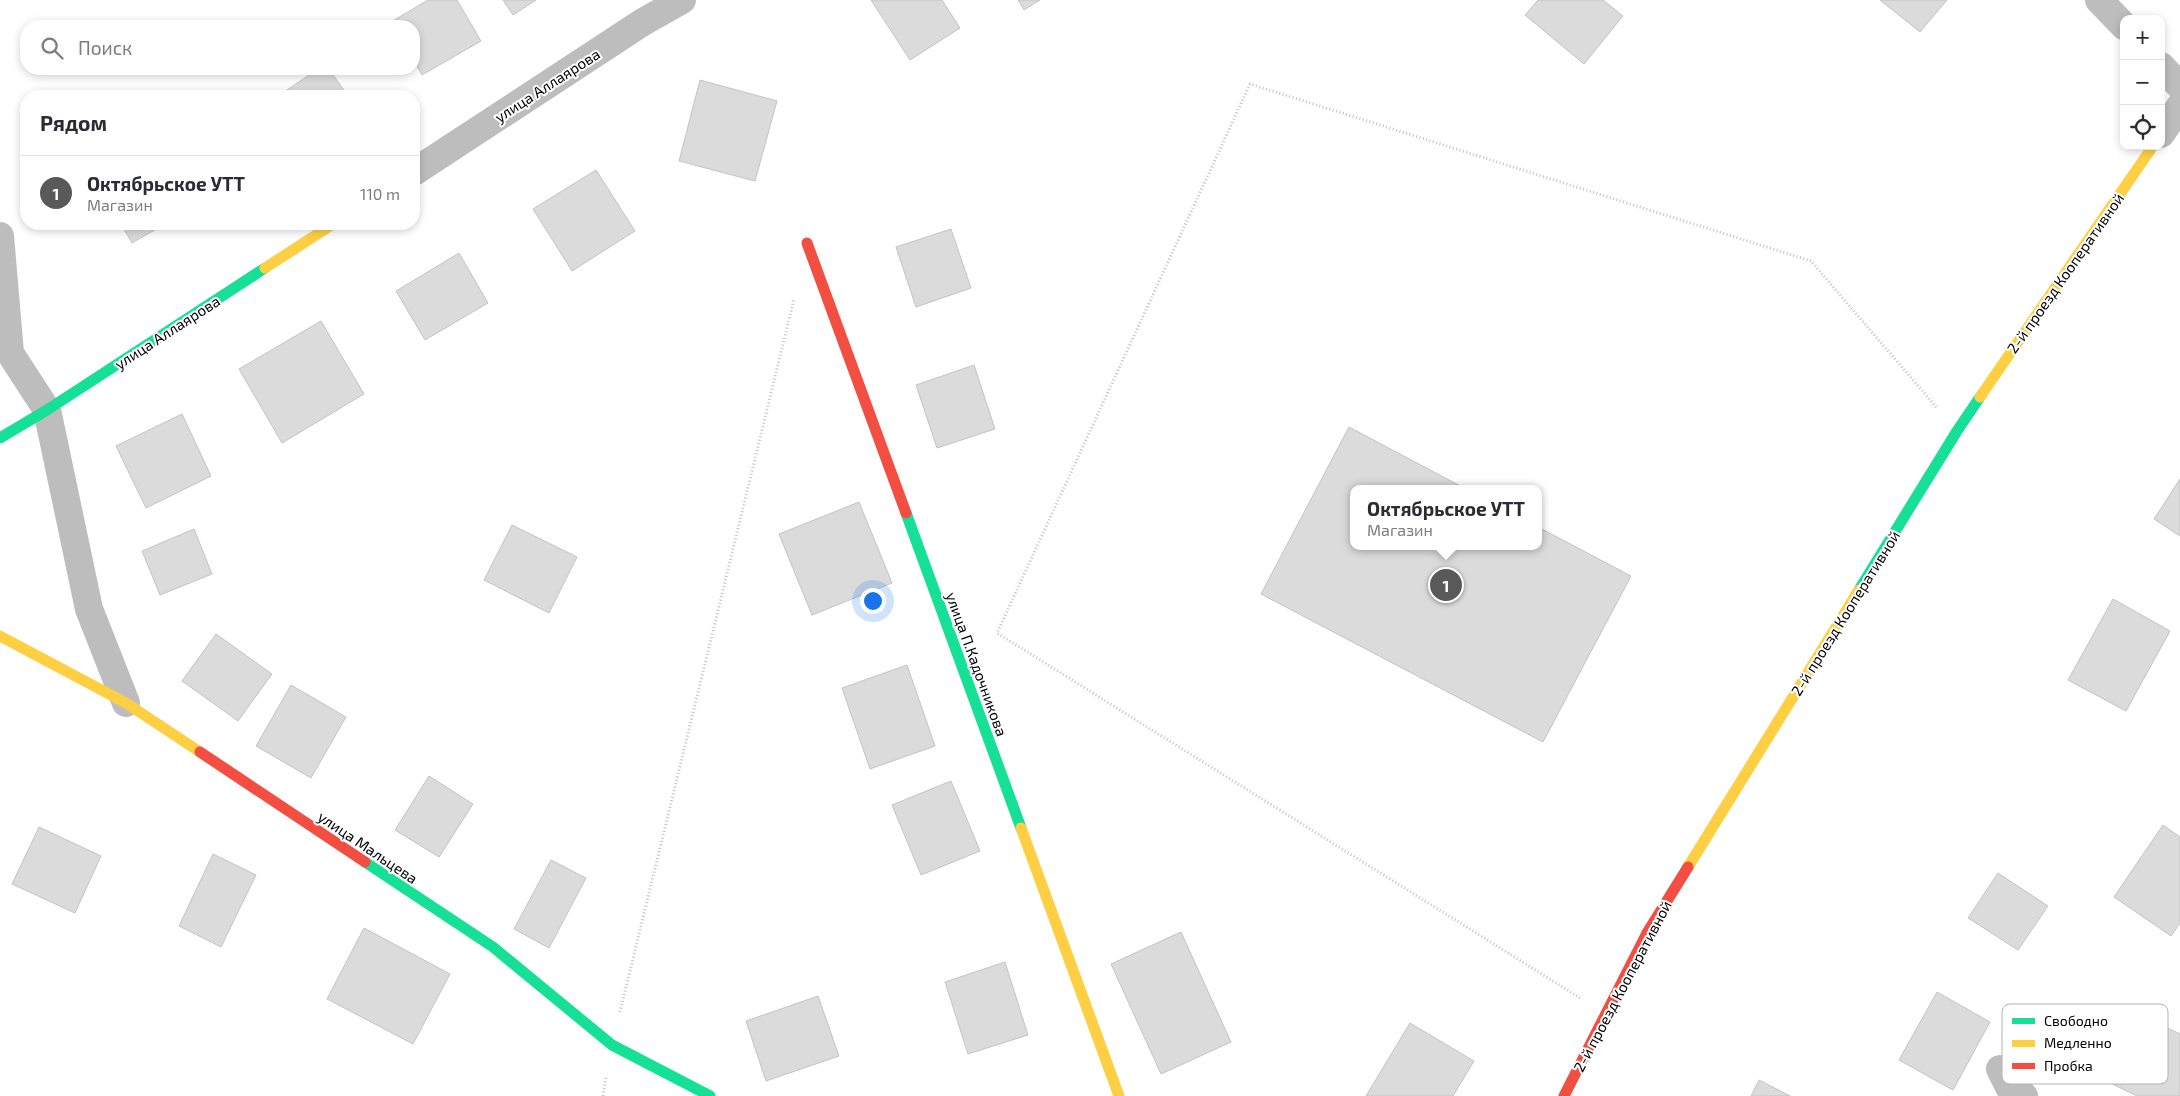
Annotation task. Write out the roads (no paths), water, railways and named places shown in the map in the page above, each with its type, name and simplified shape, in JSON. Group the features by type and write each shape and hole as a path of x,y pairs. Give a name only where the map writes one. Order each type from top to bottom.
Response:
{"street":[{"name":"улица Аллаярова","path":"420,168 635,28 682,0"},
{"path":"2099,0 2120,22"},
{"path":"2165,70 2180,86"},
{"path":"2165,128 2180,106"},
{"name":"2-й проезд Кооперативной","path":"1564,1096 1647,933 1957,431 2150,150"},
{"name":"улица Аллаярова","path":"0,438 47,410 325,230"},
{"path":"0,236 10,353 47,410 89,609 126,703"},
{"name":"улица П.Кадочникова","path":"807,243 1120,1096"},
{"name":"улица Мальцева","path":"0,636 126,703 493,948 612,1045 710,1096"},
{"path":"2000,1069 2002,1073"},
{"path":"2008,1084 2009,1087 2024,1096"}],"place":[{"name":"Октябрьское УТТ","path":"1446,585"}]}
